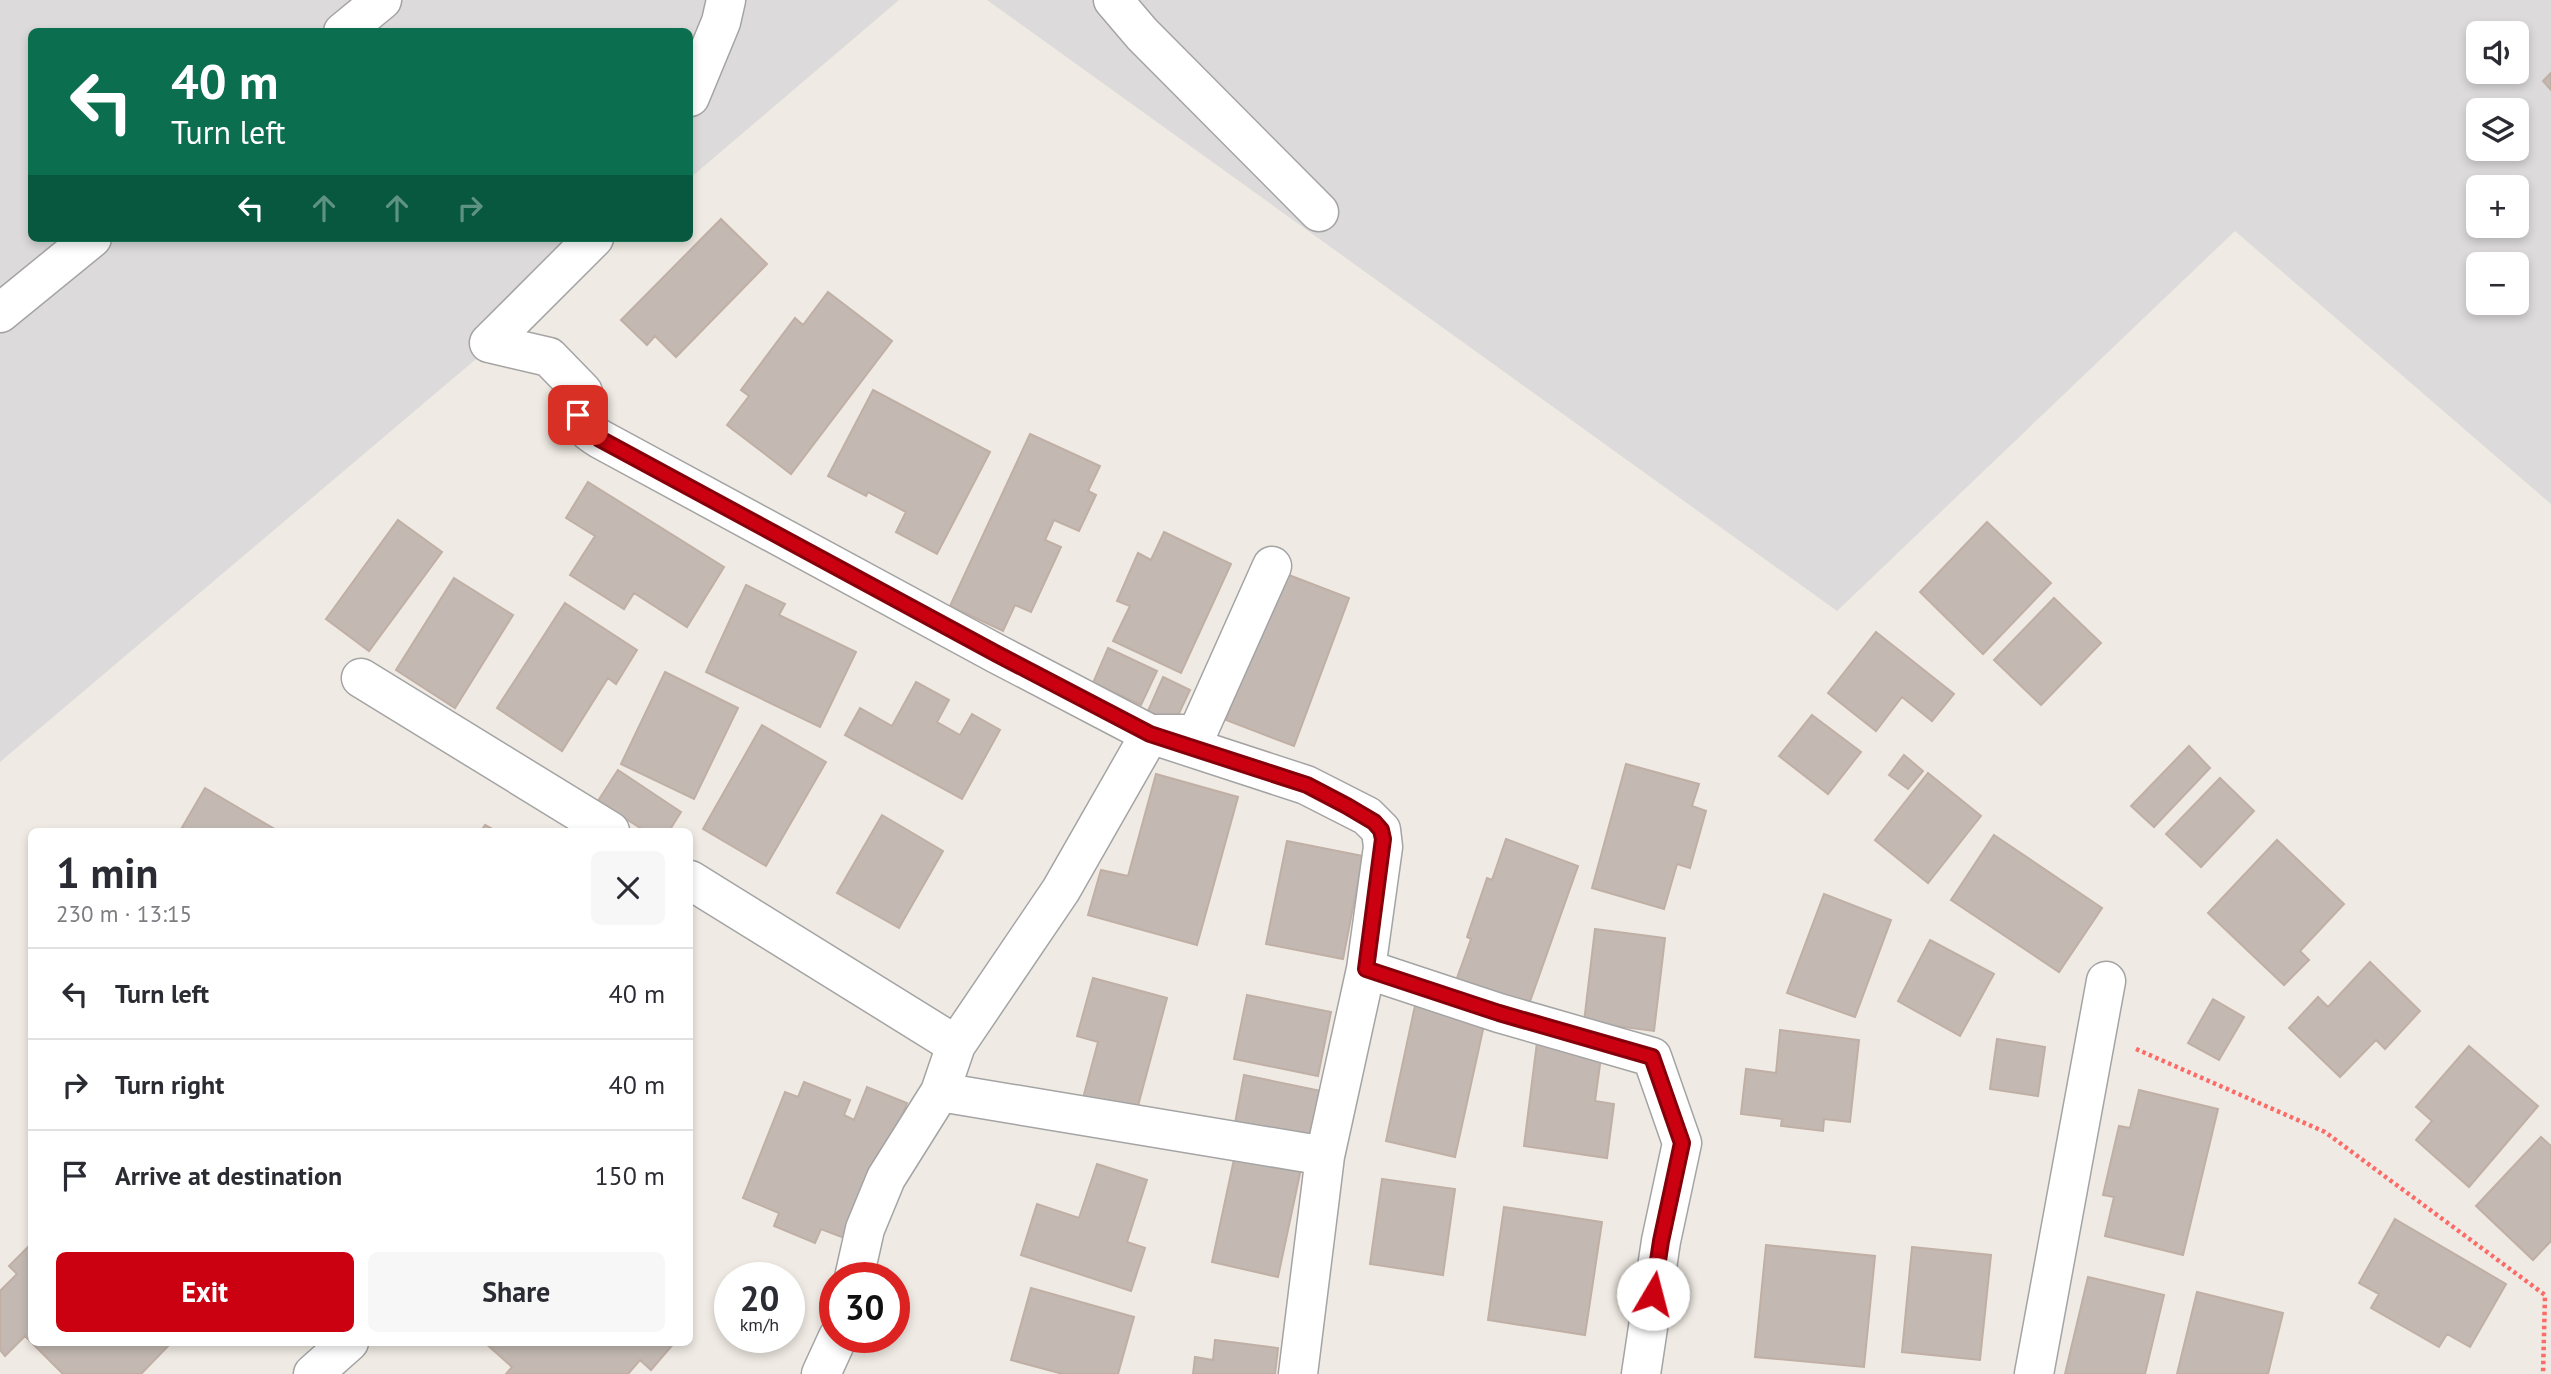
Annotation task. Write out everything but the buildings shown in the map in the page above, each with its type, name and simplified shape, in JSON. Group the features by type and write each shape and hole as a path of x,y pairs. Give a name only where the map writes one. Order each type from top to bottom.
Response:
{"street":[{"path":"348,28 382,0"},
{"path":"693,90 721,22 726,0"},
{"path":"1113,0 1142,34 1319,212"},
{"path":"0,313 87,242"},
{"path":"590,242 489,343 549,357 583,392 578,415 583,426 600,439 1150,734 1307,785 1367,816 1381,830 1383,839 1366,969 1325,1156 1298,1374"},
{"path":"1150,734 1197,734 1272,566"},
{"path":"361,678 605,828"},
{"path":"858,1262 865,1229 887,1178 940,1092 956,1045 1061,890 1150,734"},
{"path":"693,882 956,1045"},
{"path":"1366,969 1499,1013 1652,1057 1682,1143 1661,1241 1642,1374"},
{"path":"2034,1374 2106,981"},
{"path":"940,1092 1325,1156"},
{"path":"313,1374 344,1346"},
{"path":"821,1374 831,1353"}],"path":[{"path":"2097,1032 2325,1132 2545,1295 2543,1374"}],"shaded area":[{"path":"0,0 899,0 693,175 693,28 28,28 28,242 614,242 0,762"},
{"path":"987,0 2551,0 2551,504 2235,231 1837,611"}],"route":[{"path":"578,415 583,426 600,439 1150,734 1307,785 1367,816 1381,830 1383,839 1366,969 1499,1013 1652,1057 1682,1143 1661,1241 1653,1294"}]}
